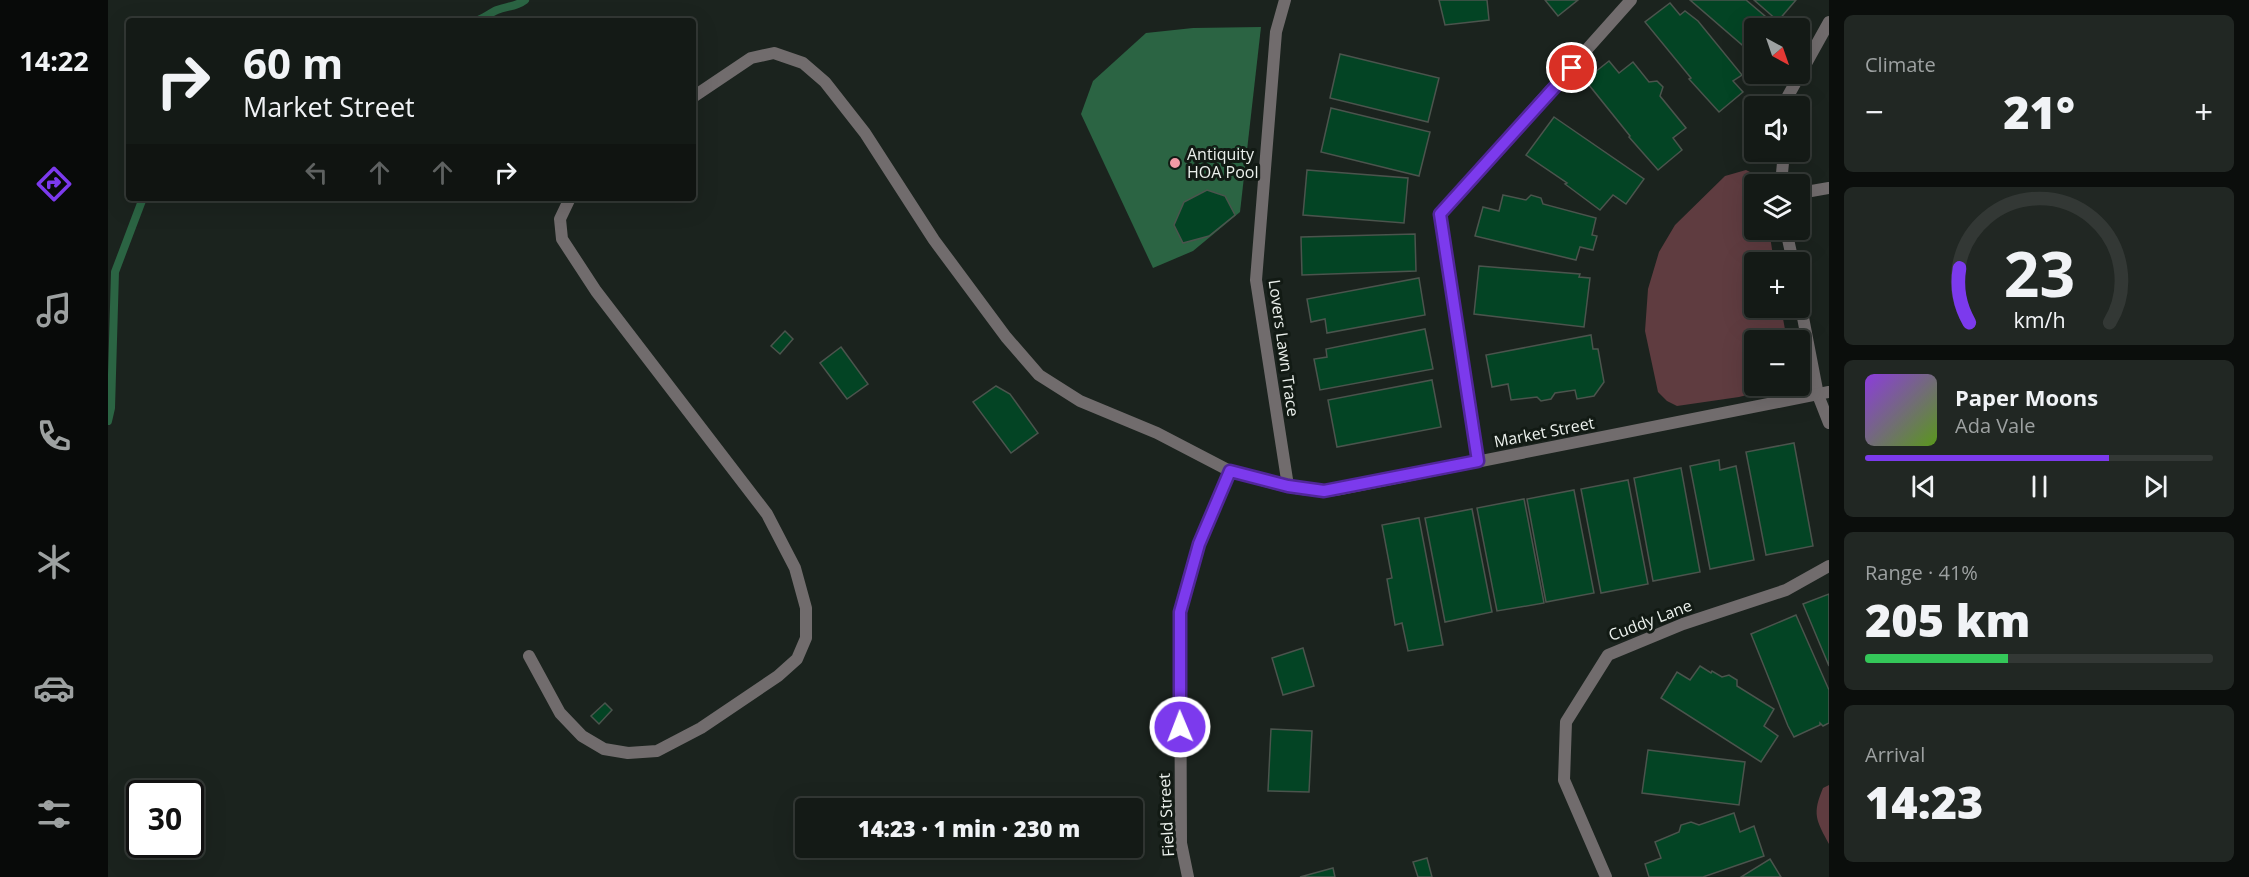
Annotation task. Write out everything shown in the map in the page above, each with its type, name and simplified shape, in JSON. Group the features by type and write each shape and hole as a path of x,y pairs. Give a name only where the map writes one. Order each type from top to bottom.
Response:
{"street":[{"name":"Lovers Lawn Trace","path":"1285,0 1276,32 1256,280 1288,486"},
{"path":"1478,461 1440,214 1631,0"},
{"path":"1788,96 1829,22"},
{"name":"Market Street","path":"696,95 751,57 774,53 803,63 825,81 865,133 934,240 1006,337 1039,375 1080,401 1157,433 1230,471 1288,486 1324,491 1823,394"},
{"path":"1810,191 1829,188"},
{"path":"529,656 560,713 582,736 604,749 628,753 657,751 701,728 778,676 797,659 806,638 806,608 795,568 767,514 596,291 562,239 560,219 569,201"},
{"path":"1804,318 1829,423"},
{"name":"Field Street","path":"1188,877 1181,843 1180,612 1199,544 1230,471"},
{"name":"Cuddy Lane","path":"1606,877 1564,780 1566,722 1608,655 1683,624 1786,590 1829,566"}],"shaded area":[{"name":"Antiquity HOA Pool","path":"1261,27 1240,212 1193,251 1153,268 1081,114 1093,81 1146,33 1193,28"},
{"path":"1746,170 1754,174 1744,174 1744,240 1771,240 1772,252 1744,252 1744,318 1783,318 1785,330 1744,330 1744,396 1677,406 1667,401 1658,392 1645,331 1648,289 1659,252 1675,225 1725,176"},
{"path":"1829,785 1829,844 1818,823 1817,804 1823,788"}],"building":[{"path":"1439,0 1487,0 1489,20 1445,25"},
{"path":"1545,0 1578,0 1558,16"},
{"path":"1690,0 1746,0 1767,18 1744,18 1744,47"},
{"path":"1754,0 1796,0 1781,18 1775,18"},
{"path":"1670,3 1680,15 1685,11 1698,21 1742,75 1733,81 1743,92 1719,112 1689,79 1691,78 1645,22"},
{"path":"1340,54 1439,78 1428,122 1330,98"},
{"path":"1609,61 1619,73 1633,62 1649,82 1657,81 1663,87 1660,96 1686,128 1673,138 1682,150 1658,170 1585,80"},
{"path":"1331,108 1430,132 1419,176 1321,152"},
{"path":"1554,117 1644,179 1626,204 1613,195 1600,210 1565,184 1567,183 1526,155"},
{"path":"1307,170 1408,178 1404,223 1303,215"},
{"path":"1207,190 1225,196 1235,215 1209,236 1183,243 1174,225 1184,202"},
{"path":"1503,195 1526,200 1531,195 1541,198 1543,204 1596,218 1592,235 1597,236 1593,250 1580,247 1576,260 1475,236 1483,207 1499,211"},
{"path":"1415,234 1416,271 1302,275 1301,237"},
{"path":"1479,266 1580,274 1579,277 1590,278 1584,327 1474,314"},
{"path":"1419,278 1425,315 1327,333 1325,319 1311,322 1307,299"},
{"path":"1425,329 1433,369 1320,390 1314,359 1327,357 1326,349"},
{"path":"785,331 793,339 780,354 771,346"},
{"path":"1591,335 1593,349 1598,349 1604,382 1594,396 1577,399 1575,390 1555,393 1551,399 1541,401 1537,397 1511,400 1508,384 1492,387 1486,355"},
{"path":"841,347 868,384 847,399 820,363"},
{"path":"1432,380 1441,427 1337,447 1328,400"},
{"path":"996,386 1010,394 1038,433 1011,453 973,402"},
{"path":"1794,443 1813,546 1766,555 1746,452"},
{"path":"1719,460 1720,470 1736,466 1754,560 1710,569 1690,466"},
{"path":"1681,468 1700,572 1653,581 1634,478"},
{"path":"1628,480 1648,584 1601,593 1581,489"},
{"path":"1574,490 1594,593 1546,602 1527,499"},
{"path":"1524,499 1544,603 1497,611 1477,508"},
{"path":"1472,509 1492,612 1445,622 1425,518"},
{"path":"1419,518 1443,645 1408,651 1402,623 1395,625 1387,579 1392,578 1382,525"},
{"path":"1829,594 1829,666 1803,604"},
{"path":"1796,615 1829,690 1829,723 1823,726 1820,723 1794,737 1751,634"},
{"path":"1303,648 1314,686 1283,695 1272,658"},
{"path":"1700,666 1722,677 1729,675 1737,680 1737,686 1774,709 1764,726 1778,736 1761,762 1661,698 1677,672 1690,680"},
{"path":"605,703 612,710 599,724 591,716"},
{"path":"1271,729 1312,731 1309,792 1268,791"},
{"path":"1648,750 1745,762 1739,805 1642,793"},
{"path":"1734,813 1740,832 1754,826 1764,856 1703,877 1649,877 1645,864 1661,858 1655,842 1679,832 1681,825 1691,822 1699,825"},
{"path":"1427,858 1432,877 1418,877 1413,862"},
{"path":"1770,859 1781,877 1741,877"},
{"path":"1333,868 1335,877 1300,877"}],"waterway":[{"path":"482,18 525,0"},
{"path":"108,421 111,408 115,272 142,201"}],"place":[{"name":"Antiquity HOA Pool","path":"1175,163"}],"route":[{"path":"1180,727 1180,612 1199,544 1230,471 1288,486 1324,491 1478,461 1440,214 1572,68"}]}
